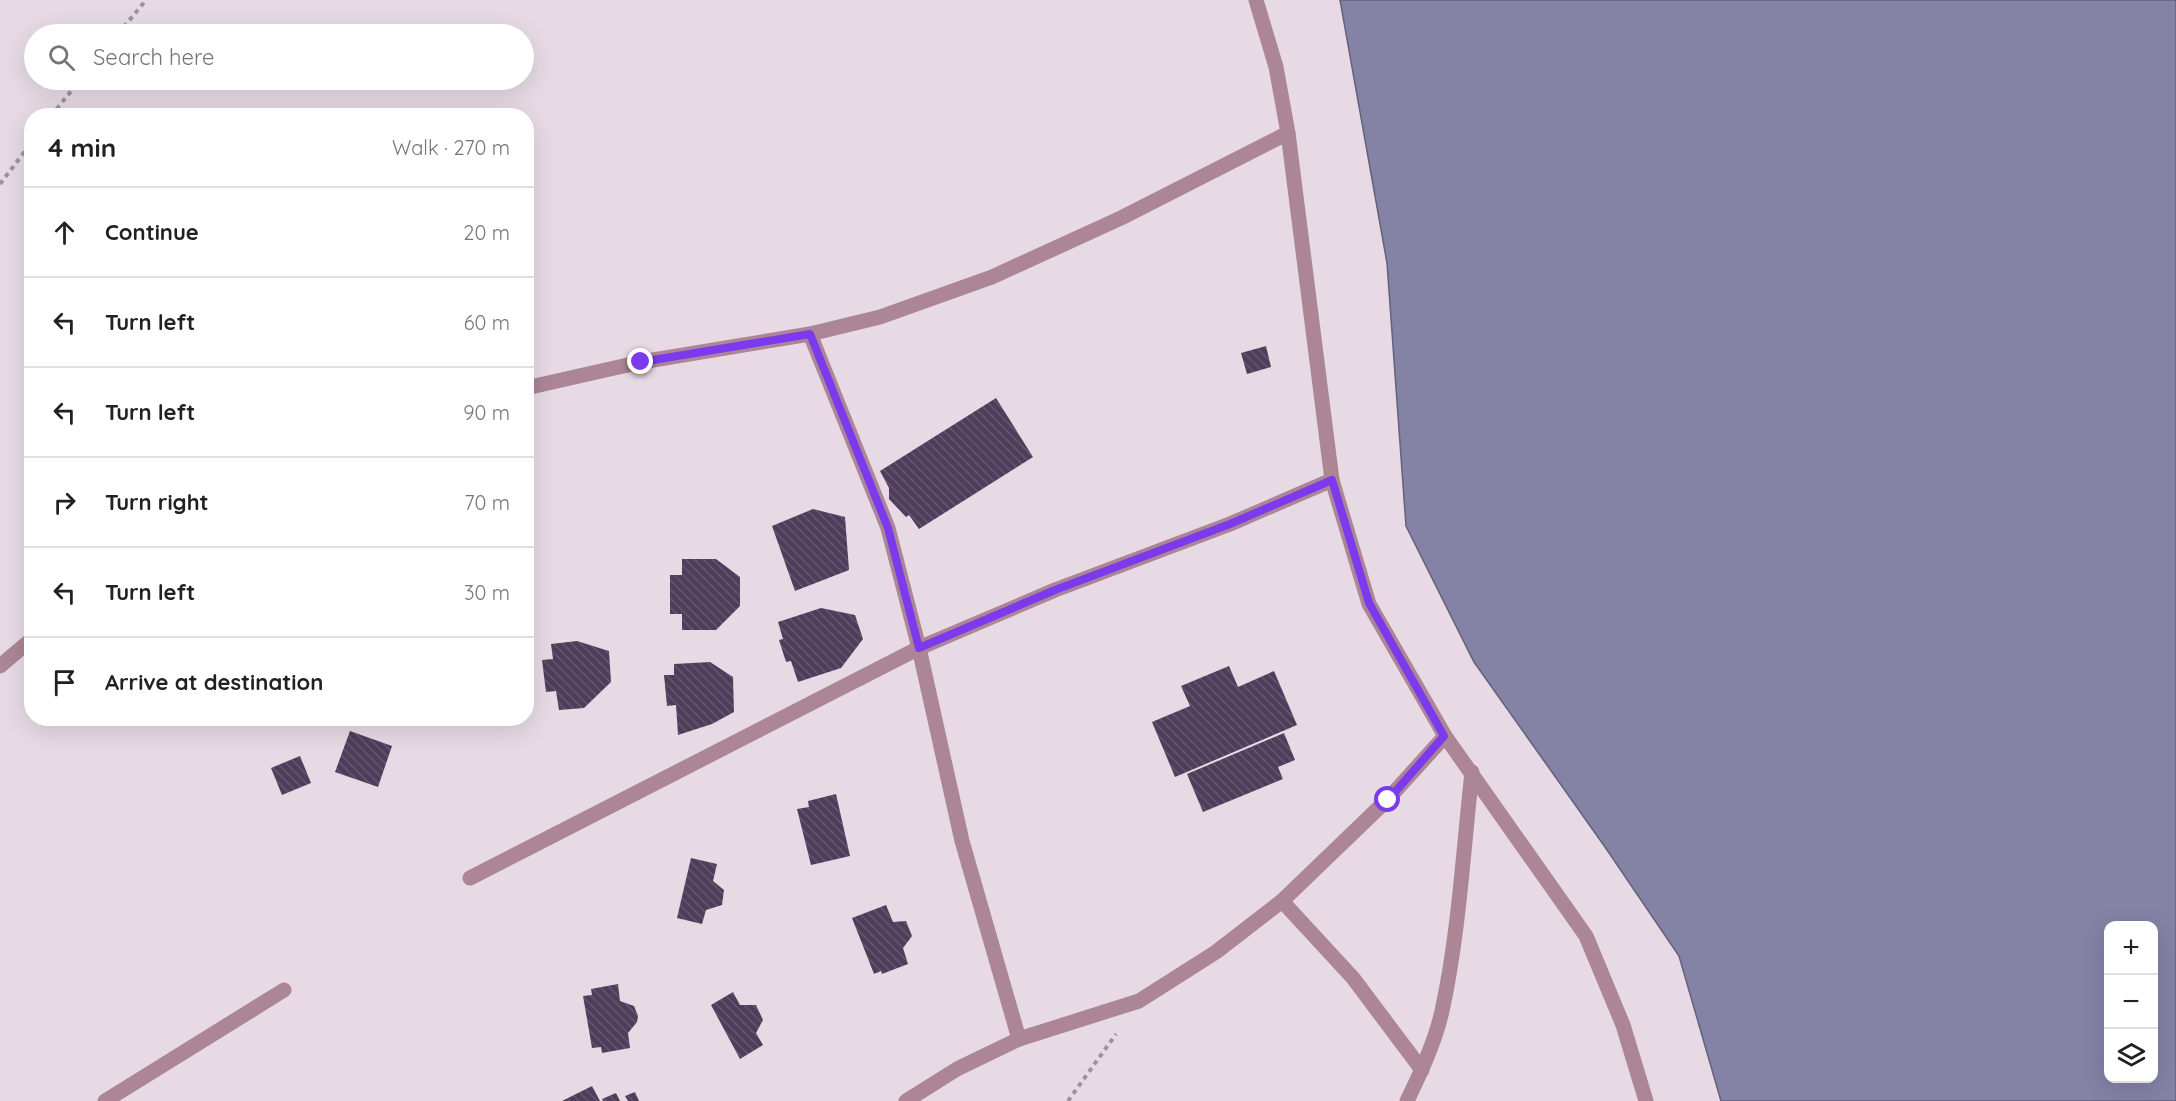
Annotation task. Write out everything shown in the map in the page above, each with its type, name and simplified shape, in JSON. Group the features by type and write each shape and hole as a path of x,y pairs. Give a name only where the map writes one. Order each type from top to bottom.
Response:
{"street":[{"path":"1256,0 1276,67 1288,134 1332,480 1369,603 1444,736 1472,772 1586,936 1623,1024 1646,1101"},
{"path":"534,386 641,362 810,334 880,317 992,277 1121,218 1288,134"},
{"path":"810,334 888,528 919,648 962,841 1019,1039"},
{"path":"470,878 919,648 1055,590 1230,524 1332,480"},
{"path":"0,666 24,646"},
{"path":"906,1101 957,1069 1019,1039 1139,1001 1216,952 1282,901 1388,800 1444,736"},
{"path":"1407,1101 1422,1070 1441,1012 1454,939 1472,772"},
{"path":"1282,901 1353,978 1422,1070"},
{"path":"105,1101 284,990"}],"path":[{"path":"126,24 146,0"},
{"path":"57,108 72,90"},
{"path":"0,184 24,152"},
{"path":"1068,1101 1139,1001"}],"water":[{"path":"1340,0 2176,0 2176,1101 1721,1101 1679,956 1474,662 1406,526 1387,263"}],"building":[{"path":"1266,346 1271,367 1247,374 1241,353"},
{"path":"996,398 1033,457 919,529 909,515 906,517 889,499 889,488 880,471"},
{"path":"813,509 845,517 849,570 795,591 772,526"},
{"path":"682,559 716,559 740,577 740,606 716,630 682,630 682,614 670,614 670,575 682,575"},
{"path":"821,608 855,615 863,639 841,668 798,682 791,661 786,662 779,640 783,639 778,622"},
{"path":"577,641 609,651 611,682 584,708 559,710 556,691 546,692 542,660 553,659 551,644"},
{"path":"710,662 733,677 734,712 712,724 678,735 676,705 667,706 664,675 674,675 674,664"},
{"path":"1229,666 1238,687 1274,671 1297,725 1175,777 1152,722 1190,706 1181,686"},
{"path":"350,731 392,746 378,787 335,772"},
{"path":"1284,733 1295,760 1278,767 1283,779 1203,812 1187,774"},
{"path":"300,756 311,783 282,795 271,768"},
{"path":"836,794 850,856 811,865 797,809 809,807 808,801"},
{"path":"691,858 717,864 713,881 724,890 722,905 706,910 702,924 677,918"},
{"path":"886,905 893,922 906,921 912,936 903,948 908,964 882,974 881,971 874,974 852,918"},
{"path":"618,984 620,1001 634,1006 638,1016 637,1022 628,1033 630,1048 602,1053 601,1047 592,1048 583,996 592,995 591,989"},
{"path":"733,992 740,1005 756,1005 763,1020 756,1033 763,1045 740,1059 711,1005"},
{"path":"592,1086 600,1101 562,1101"},
{"path":"635,1092 639,1101 628,1101 625,1096"},
{"path":"616,1093 620,1101 603,1101 602,1099"}],"route":[{"path":"641,362 810,334 888,528 919,648 1055,590 1230,524 1332,480 1369,603 1444,736 1388,800"}]}
